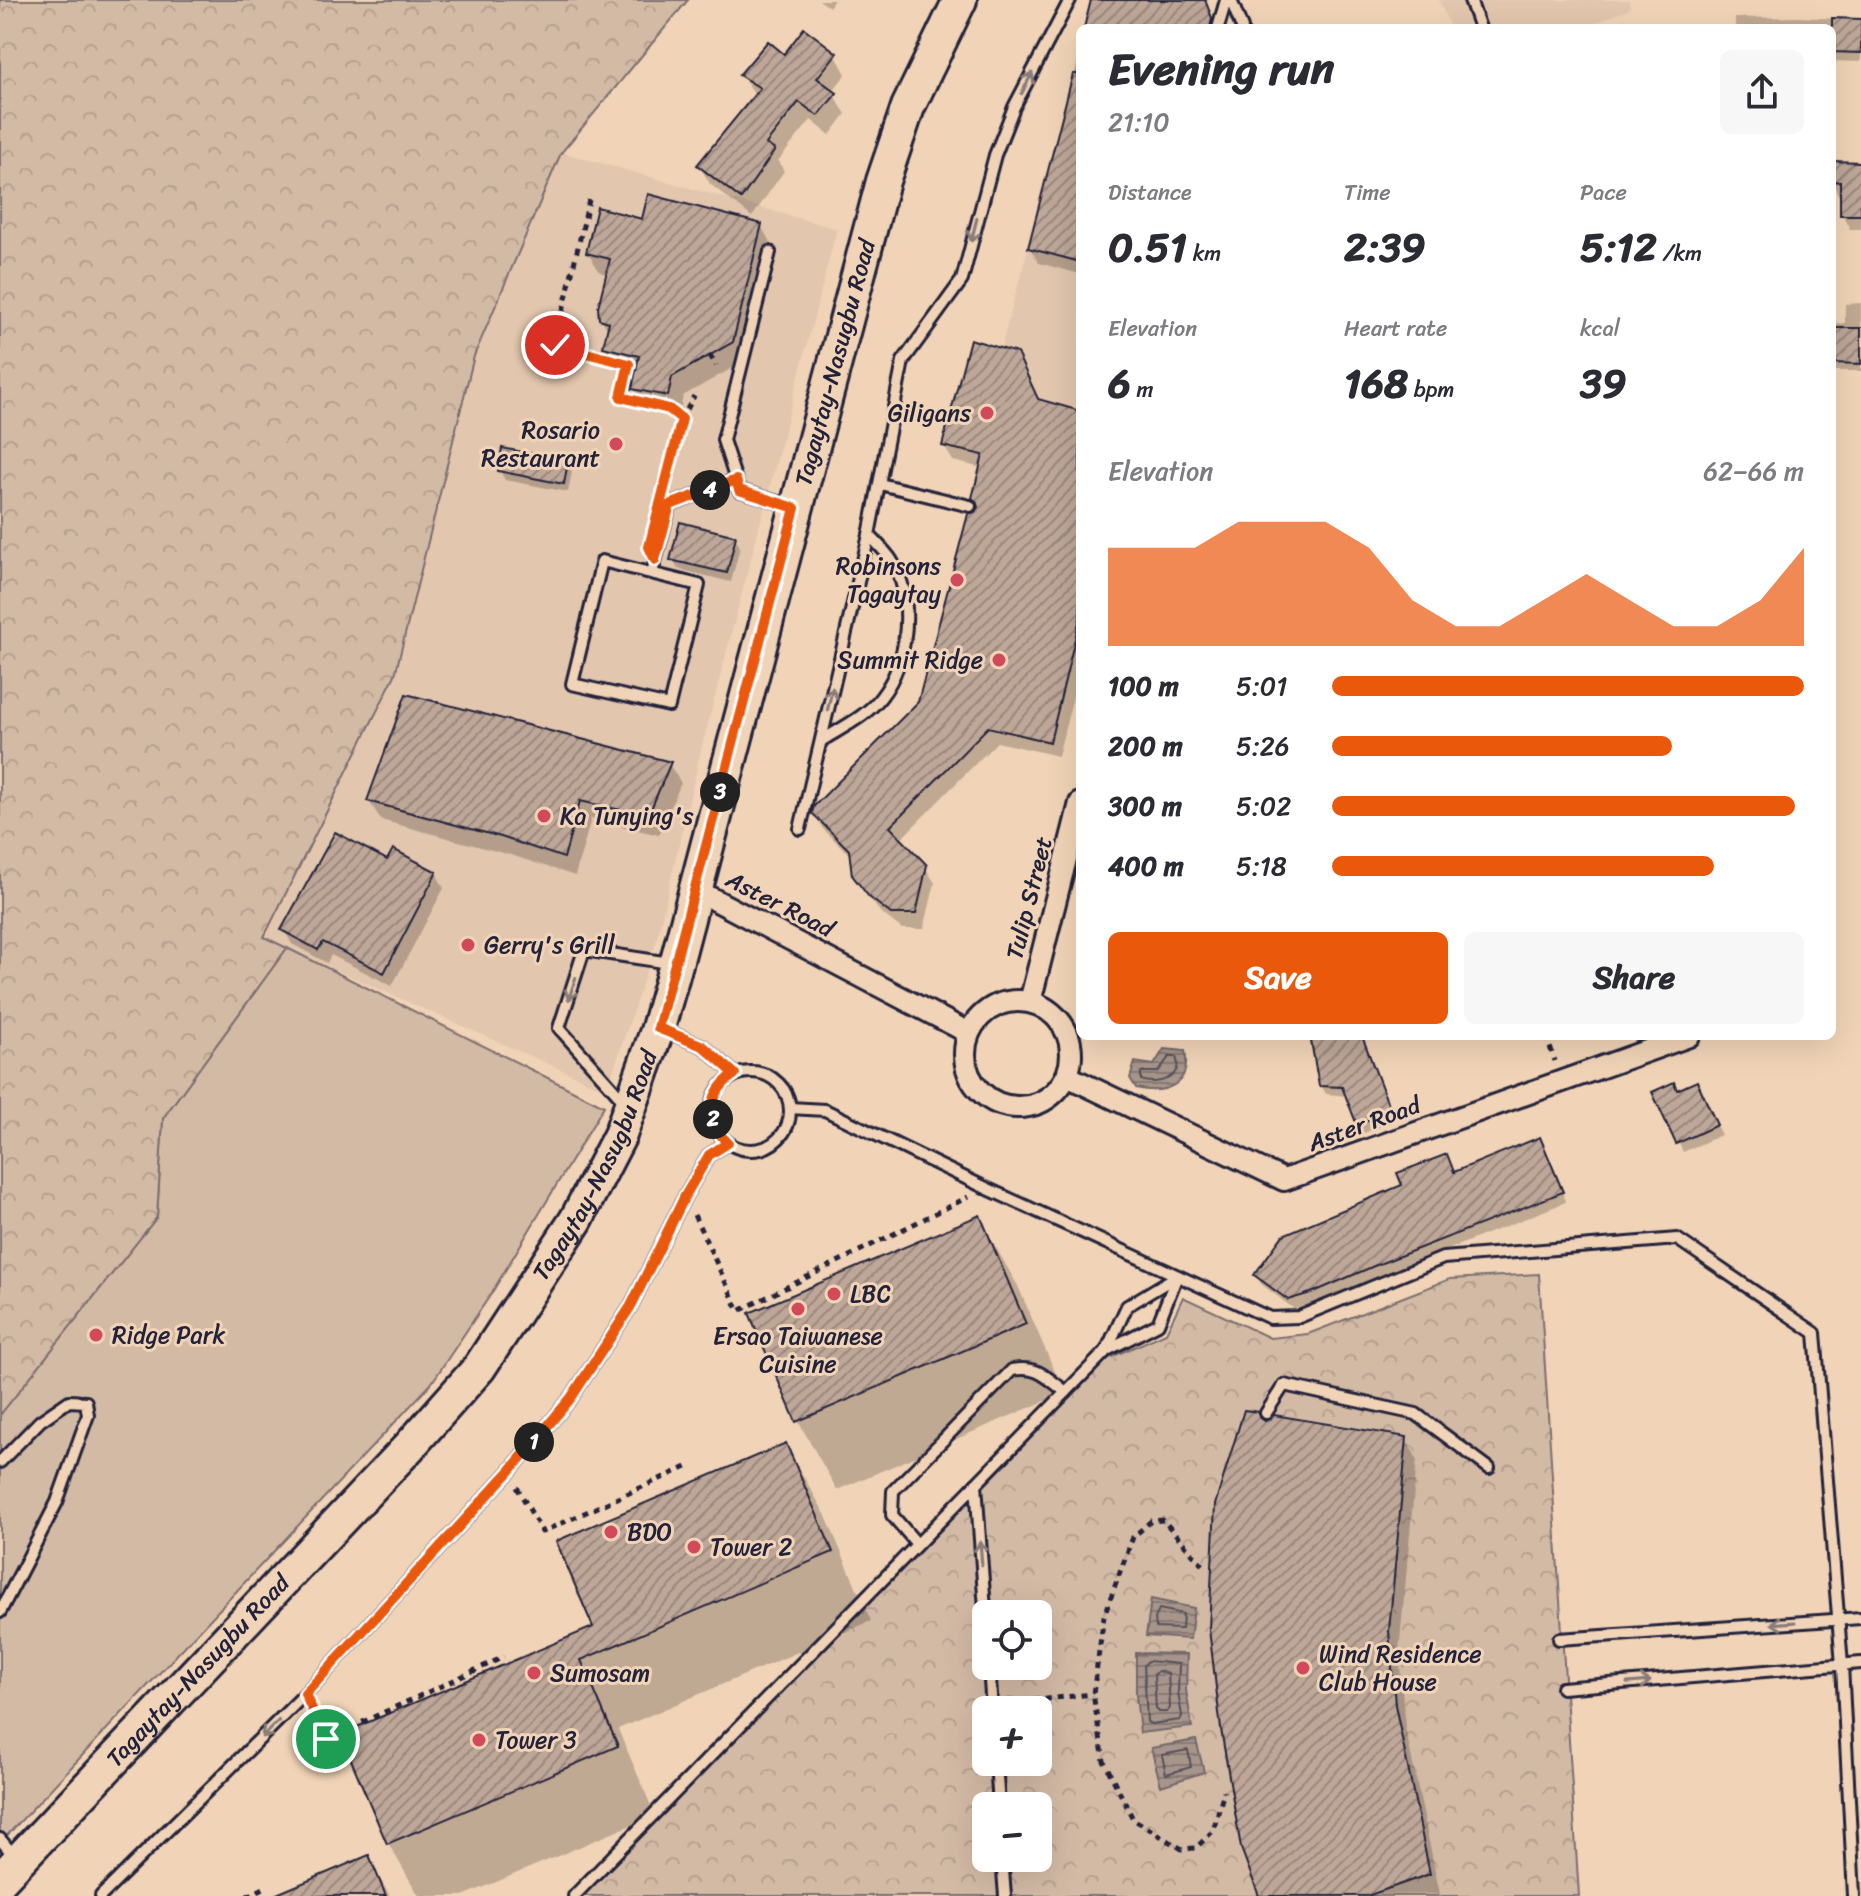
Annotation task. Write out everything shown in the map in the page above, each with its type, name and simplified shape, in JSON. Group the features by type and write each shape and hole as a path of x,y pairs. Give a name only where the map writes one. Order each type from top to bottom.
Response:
{"main road":[{"name":"Tagaytay-Nasugbu Road","path":"6,1860 398,1458 479,1368 576,1220 620,1135 658,1028 676,964 891,153 908,107 960,0"}],"street":[{"name":"Tulip Street","path":"1030,1002 1076,821"},
{"name":"Aster Road","path":"694,889 969,1033"},
{"path":"1011,1002 1030,1002 1057,1017 1071,1045 1071,1061 1067,1076 1057,1091 1041,1102 1015,1107 988,1099 975,1086 967,1070 965,1051 969,1033 979,1018 994,1007 1011,1002"},
{"name":"Aster Road","path":"1067,1076 1284,1180 1678,1040"}],"lane":[{"path":"800,829 869,535 903,361 962,280 995,155 1014,107 1070,0"},
{"path":"1219,24 1228,0"},
{"path":"1228,0 1240,24"},
{"path":"1470,0 1479,24"},
{"path":"770,252 723,440 739,490 795,508"},
{"path":"652,573 670,505 736,480"},
{"path":"880,484 970,506"},
{"path":"821,741 854,721 880,699 894,675 906,631 904,591 890,559 869,535"},
{"path":"602,561 652,573 699,585 669,706 572,684 602,561"},
{"path":"630,1108 559,1028 584,950 676,964"},
{"path":"658,1028 703,1046 735,1074"},
{"path":"760,1072 781,1085 790,1108 789,1121 775,1141 752,1150 728,1143 720,1135 714,1124 712,1101 717,1090 735,1074 760,1072"},
{"path":"790,1108 825,1110 986,1188 1270,1318 1299,1317 1443,1258 1677,1239 1815,1333 1839,1620 1854,1896"},
{"path":"101,1896 305,1694 509,1472 571,1398 631,1306 685,1196 709,1155 728,1143"},
{"path":"574,1896 1107,1350 1158,1324 1177,1276"},
{"path":"1107,1350 1127,1306 1177,1276"},
{"path":"917,1544 892,1515 893,1491 1012,1370 1028,1367 1066,1392"},
{"path":"1266,1413 1284,1385 1416,1414 1489,1468"},
{"path":"0,1462 50,1414 69,1401 86,1402 88,1415 57,1502 0,1612"},
{"path":"976,1484 984,1600"},
{"path":"1559,1639 1861,1618"},
{"path":"1562,1688 1861,1663"},
{"path":"1003,1872 1005,1896"}],"path":[{"path":"589,200 555,345 629,364 621,397 669,409 682,419"},
{"path":"612,359 614,350"},
{"path":"710,355 716,366"},
{"path":"648,404 650,392"},
{"path":"660,505 682,419 694,396"},
{"path":"685,1196 739,1311 986,1188"},
{"path":"509,1472 542,1532 689,1466"},
{"path":"1203,1565 1163,1520 1151,1521 1133,1537 1104,1616 1093,1694 1104,1761 1133,1819 1182,1849 1196,1848 1213,1831 1224,1791"},
{"path":"305,1694 326,1739 504,1657"},
{"path":"1052,1699 1093,1694"},
{"path":"247,1896 264,1888"}],"shaded area":[{"path":"1439,0 1629,0 1630,8 1593,24 1448,24"},
{"name":"Rosario Restaurant","path":"561,152 837,229 701,750 656,942 607,1090 263,938 395,675 474,356"},
{"path":"1028,248 1076,261 1076,410 1038,399 1017,353 1001,348"}],"green space":[{"path":"0,0 688,0 561,153 474,356 395,675 264,937 287,948 163,1118 157,1217 0,1415"},
{"path":"287,948 604,1106 491,1294 431,1384 0,1843 0,1415 157,1217 163,1118"},
{"path":"1539,1274 1579,1896 574,1896 1091,1366 1166,1333 1183,1297 1270,1338 1308,1334 1450,1279"}],"water":[{"path":"1164,1049 1185,1051 1186,1063 1180,1080 1166,1089 1136,1088 1130,1078 1135,1062 1154,1065"},
{"path":"1151,1599 1194,1608 1190,1639 1146,1636"},
{"path":"1136,1653 1187,1654 1186,1690 1192,1727 1140,1733"},
{"path":"1196,1740 1204,1772 1161,1786 1151,1748"}],"building":[{"path":"1091,0 1205,0 1212,18 1211,24 1085,24"},
{"path":"1832,18 1861,19 1861,53 1836,52 1836,24 1832,24"},
{"path":"804,28 837,53 817,78 837,93 818,116 799,102 766,144 775,150 741,199 697,165 760,88 739,75 768,41 784,54"},
{"path":"1073,74 1076,74 1076,261 1028,248"},
{"path":"1836,161 1861,162 1861,215 1840,215 1840,181 1836,182"},
{"path":"648,194 762,224 733,342 672,377 668,396 632,389 639,356 603,347 609,322 599,319 598,307 610,259 586,253 597,207 642,219"},
{"path":"1836,328 1861,328 1861,364 1836,363"},
{"name":"Summit Ridge","path":"970,339 1017,353 1038,399 1076,410 1076,635 1050,742 988,727 890,827 927,865 916,914 891,914 869,897 852,875 849,850 812,813 814,806 918,702 968,514 978,507 972,498 983,455 942,446"},
{"path":"502,448 568,461 564,484 498,471"},
{"path":"680,522 736,536 727,573 670,560"},
{"path":"406,694 671,762 648,816 580,801 564,858 501,837 367,801"},
{"path":"335,832 387,860 393,849 437,872 384,973 323,942 318,950 281,930"},
{"path":"1364,1040 1391,1112 1357,1125 1342,1087 1319,1086 1311,1041"},
{"path":"1697,1081 1717,1125 1676,1144 1652,1092 1674,1082 1677,1090"},
{"path":"1540,1137 1563,1192 1288,1300 1254,1275 1283,1235 1402,1185 1397,1173 1447,1154 1454,1172"},
{"path":"980,1215 1026,1324 796,1422 749,1313"},
{"name":"Wind Residence Club House","path":"1244,1410 1258,1412 1265,1421 1274,1415 1407,1437 1389,1631 1395,1705 1430,1874 1367,1896 1259,1896 1241,1848 1221,1729 1209,1629 1215,1505"},
{"path":"786,1443 833,1552 581,1660 618,1746 387,1844 340,1734 593,1627 556,1541"},
{"path":"369,1855 386,1896 272,1896"}],"place":[{"name":"Giligans","path":"987,413"},
{"name":"Rosario Restaurant","path":"616,444"},
{"name":"Robinsons Tagaytay","path":"957,580"},
{"name":"Summit Ridge","path":"999,660"},
{"name":"Ka Tunying's","path":"544,816"},
{"name":"Gerry's Grill","path":"468,945"},
{"name":"LBC","path":"834,1294"},
{"name":"Ersao Taiwanese Cuisine","path":"798,1309"},
{"name":"Ridge Park","path":"96,1335"},
{"name":"BDO","path":"611,1532"},
{"name":"Tower 2","path":"694,1547"},
{"name":"Wind Residence Club House","path":"1303,1668"},
{"name":"Sumosam","path":"534,1673"},
{"name":"Tower 3","path":"479,1740"}],"route":[{"path":"326,1739 305,1694 509,1472 571,1398 631,1306 685,1196 709,1155 728,1143 714,1124 712,1101 717,1090 735,1074 703,1046 658,1028 795,508 739,490 736,480 670,505 655,560 649,547 682,419 669,409 621,397 629,364 555,345"}]}
